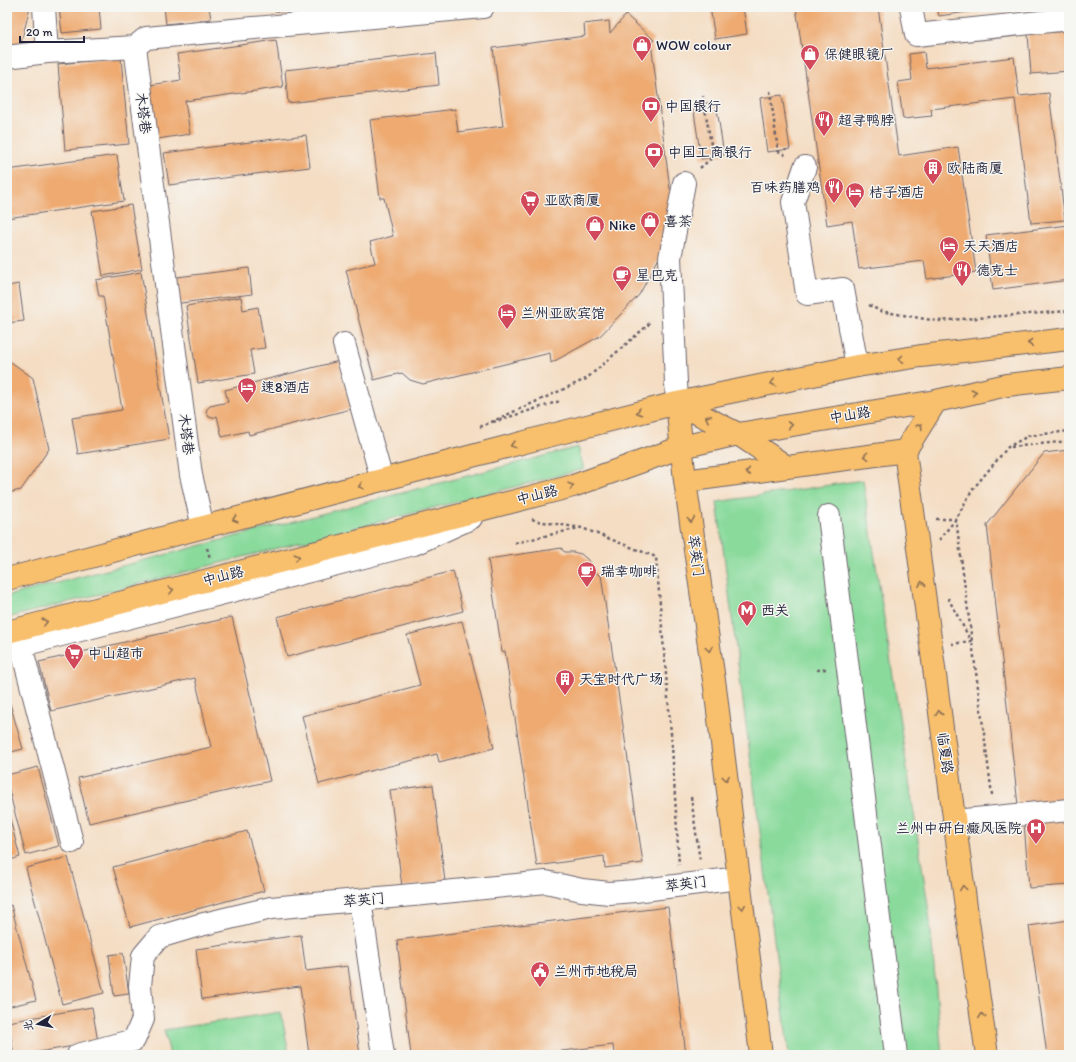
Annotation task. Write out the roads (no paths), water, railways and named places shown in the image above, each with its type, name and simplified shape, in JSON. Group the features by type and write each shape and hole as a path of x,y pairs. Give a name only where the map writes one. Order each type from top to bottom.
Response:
{"main road":[{"path":"7,578 677,403 857,366 921,356 1069,339"},
{"name":"中山路","path":"13,639 214,578 572,486 682,448 738,434 936,401 1006,385 1069,378"},
{"path":"685,481 905,451 936,401"},
{"path":"677,403 738,434 787,467"},
{"name":"萃英门","path":"677,403 685,481 715,687 760,1055"},
{"name":"临夏路","path":"905,451 954,821 988,1055"}],"street":[{"path":"44,7 47,52"},
{"path":"7,57 47,52 135,47 146,38 483,7"},
{"path":"911,7 916,35 1069,19"},
{"name":"木塔巷","path":"135,47 191,475 203,527"},
{"path":"806,167 793,202 807,294 843,289 857,366"},
{"path":"677,403 670,258 684,183"},
{"path":"344,344 382,480"},
{"path":"72,842 13,639 414,544 500,505"},
{"path":"829,516 896,1055"},
{"path":"954,821 1069,810"},
{"name":"萃英门","path":"78,1055 134,1040 143,1019 140,986 143,956 158,937 196,926 271,908 546,882 582,890 609,893 739,878"},
{"path":"360,900 383,1055"}],"place":[{"name":"WOW colour","path":"642,62"},
{"name":"保健眼镜厂","path":"810,71"},
{"name":"中国银行","path":"651,123"},
{"name":"超寻鸭脖","path":"824,137"},
{"name":"中国工商银行","path":"654,169"},
{"name":"欧陆商厦","path":"933,185"},
{"name":"百味药膳鸡","path":"834,204"},
{"name":"桔子酒店","path":"855,209"},
{"name":"亚欧商厦","path":"530,217"},
{"name":"喜茶","path":"650,238"},
{"name":"Nike","path":"595,242"},
{"name":"天天酒店","path":"949,263"},
{"name":"德克士","path":"962,287"},
{"name":"星巴克","path":"622,292"},
{"name":"兰州亚欧宾馆","path":"507,330"},
{"name":"速8酒店","path":"247,404"},
{"name":"瑞幸咖啡","path":"587,588"},
{"name":"西关","path":"747,627"},
{"name":"中山超市","path":"74,670"},
{"name":"天宝时代广场","path":"565,696"},
{"name":"兰州中研白癜风医院","path":"1036,845"},
{"name":"兰州市地税局","path":"540,988"}]}
